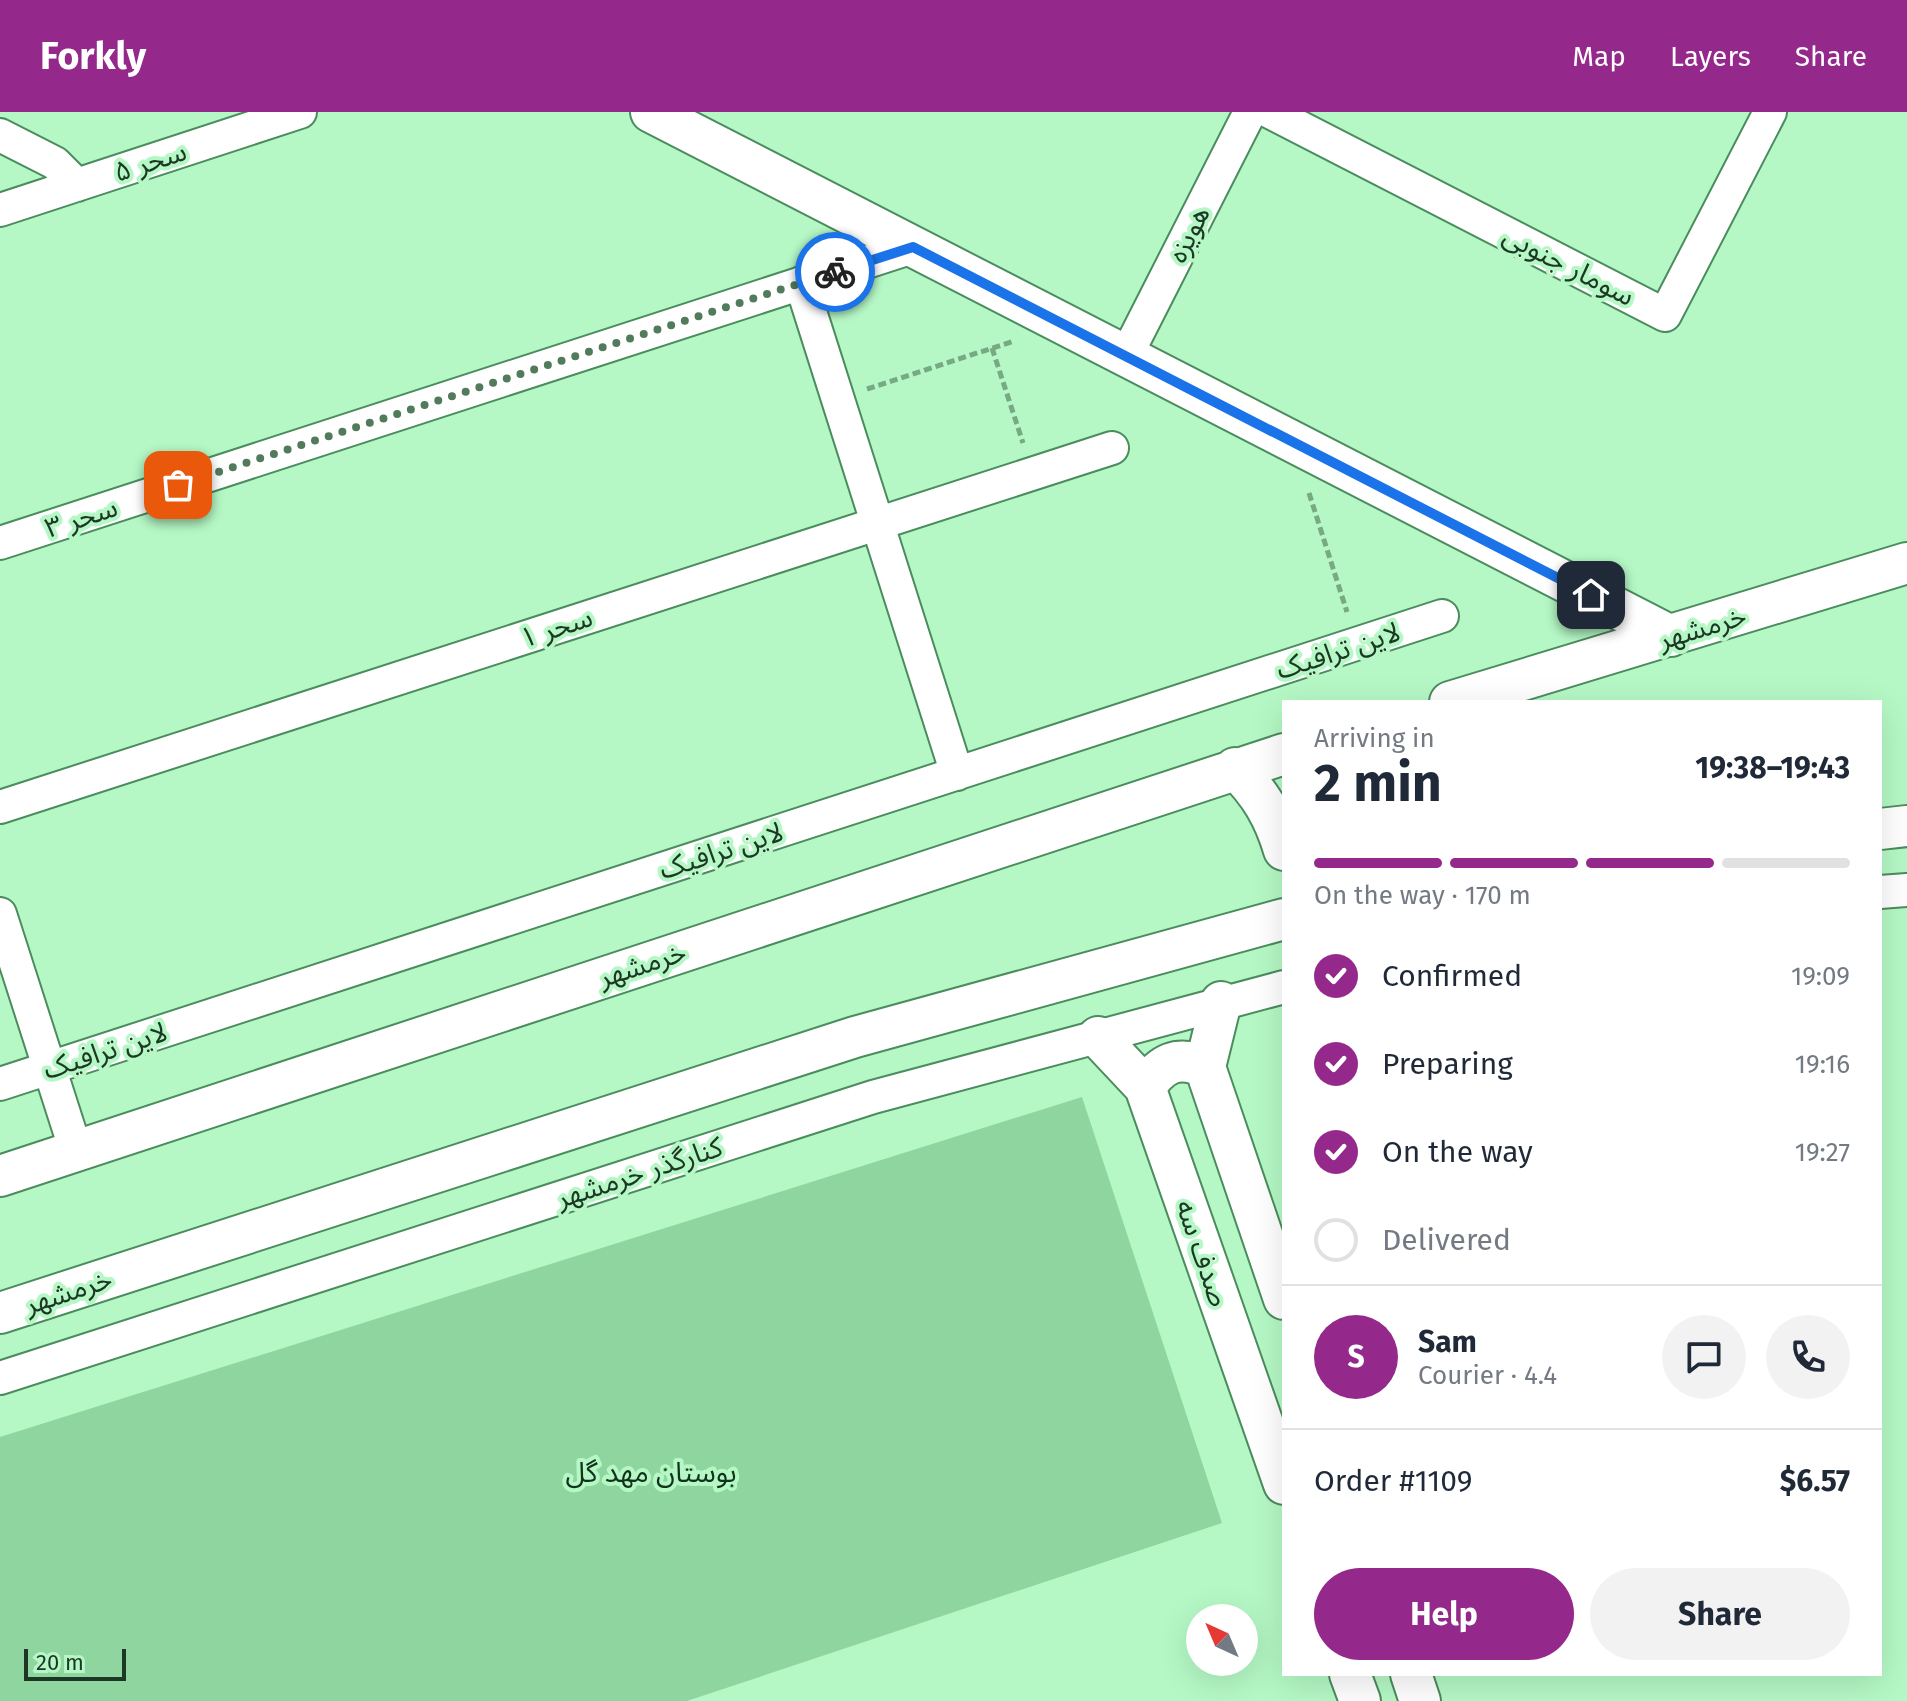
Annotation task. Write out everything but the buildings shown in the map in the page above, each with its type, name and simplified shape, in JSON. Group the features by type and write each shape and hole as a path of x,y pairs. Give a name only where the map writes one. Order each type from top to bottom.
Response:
{"street":[{"name":"سحر ۵","path":"0,210 300,112"},
{"path":"651,112 1671,636"},
{"name":"هویزه","path":"1126,356 1250,112"},
{"name":"سومار جنوبی","path":"1270,112 1665,315 1770,112"},
{"path":"0,135 55,163 77,185"},
{"name":"سحر ۳","path":"0,543 913,247"},
{"path":"801,283 957,774"},
{"name":"سحر ۱","path":"0,807 1112,448"},
{"path":"1868,577 1907,541"},
{"name":"خرمشهر","path":"1457,700 1907,563"},
{"name":"لاین ترافیک","path":"0,1084 1442,616"},
{"name":"خرمشهر","path":"0,1176 1282,755"},
{"path":"1235,768 1259,792 1276,822 1282,843"},
{"path":"1882,829 1907,826"},
{"path":"1882,892 1907,890"},
{"name":"خرمشهر","path":"0,1313 855,1037 1282,911"},
{"path":"0,914 76,1151"},
{"name":"کنارگذر خرمشهر","path":"0,1378 873,1097 1282,987"},
{"path":"1221,1002 1205,1067 1282,1293"},
{"name":"صدف سه","path":"1098,1037 1145,1087 1282,1478"},
{"path":"1145,1087 1159,1068 1173,1060 1191,1061 1205,1067"},
{"path":"1351,1676 1360,1701"},
{"path":"1412,1676 1420,1701"}],"path":[{"path":"862,391 1014,341"},
{"path":"992,348 1025,452"},
{"path":"1309,493 1347,612"}],"green space":[{"name":"بوستان مهد گل","path":"1082,1097 1222,1523 687,1701 0,1701 0,1437"}],"way so far":[{"path":"178,485 835,272"}],"route":[{"path":"835,272 913,247 1591,595"}]}
